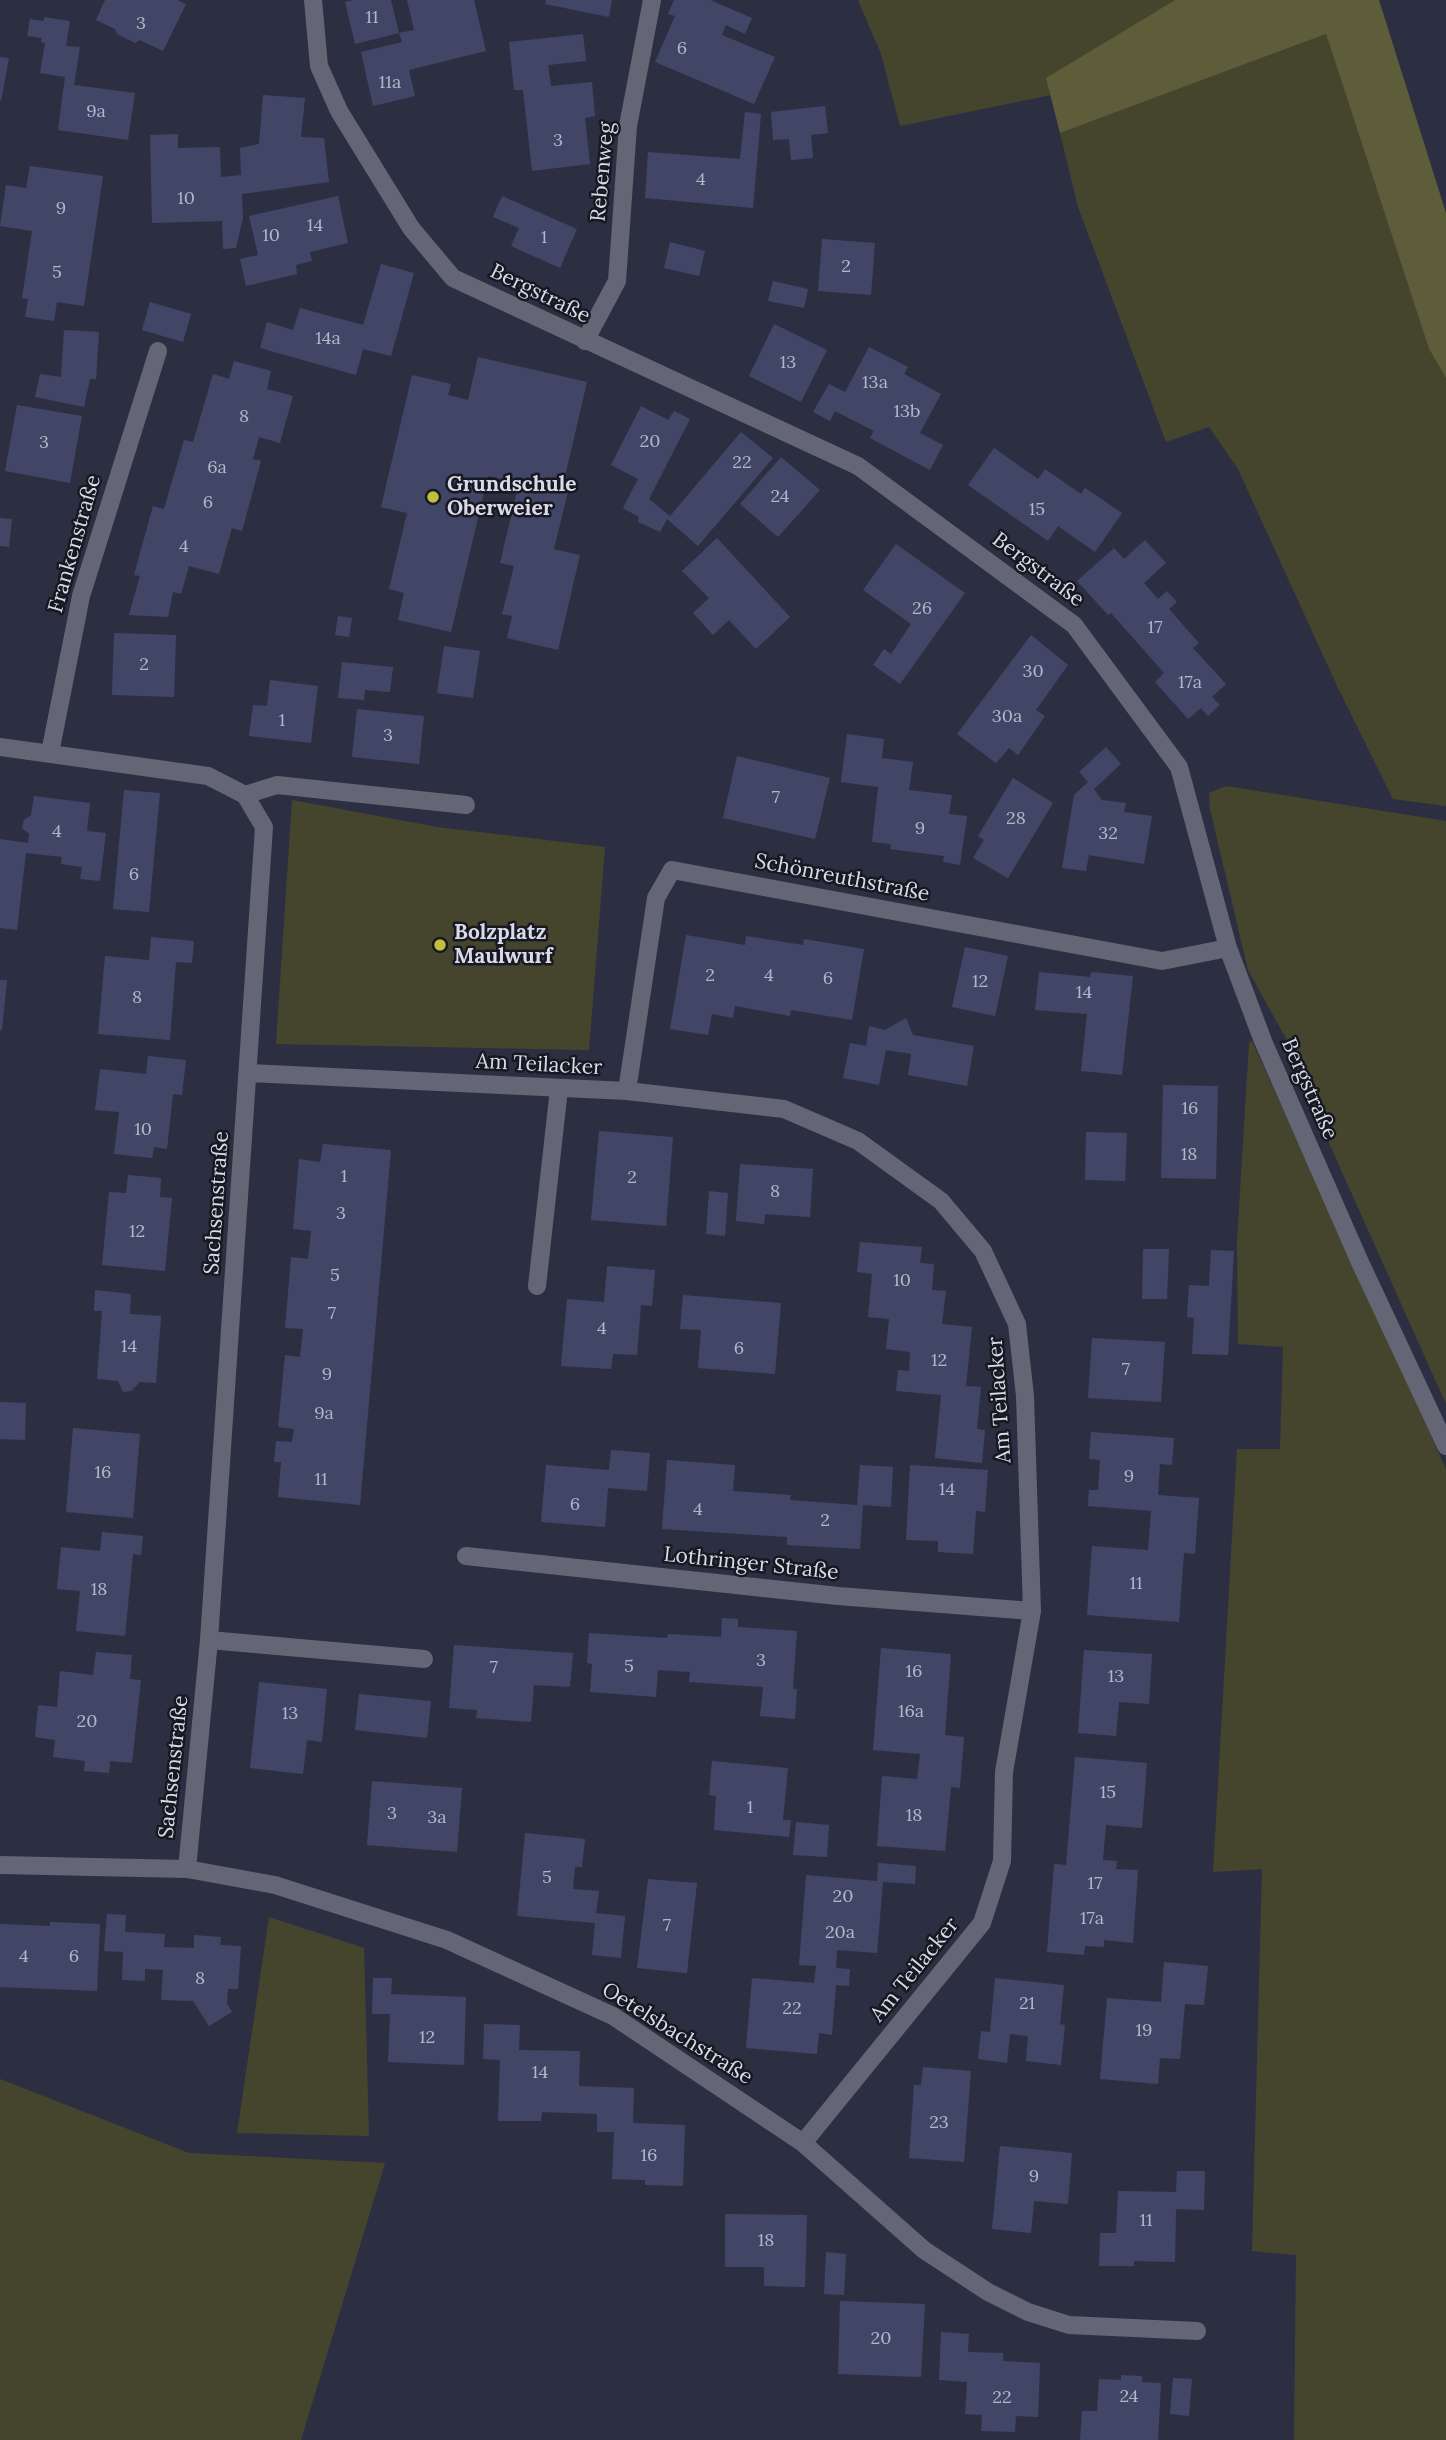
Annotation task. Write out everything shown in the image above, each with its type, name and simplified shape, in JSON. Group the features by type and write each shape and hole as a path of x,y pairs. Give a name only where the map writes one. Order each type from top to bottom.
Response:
{"street":[{"name":"Bergstraße","path":"313,0 319,66 339,111 411,228 453,278 858,466 1074,625 1179,767 1228,948 1263,1041 1359,1260 1446,1446"},
{"name":"Rebenweg","path":"585,341 617,281 628,126 652,0"},
{"name":"Frankenstraße","path":"50,753 81,596 158,351"},
{"path":"0,747 208,776 245,796 277,785 466,805"},
{"name":"Sachsenstraße","path":"187,1868 209,1640 264,827 245,796"},
{"name":"Schönreuthstraße","path":"627,1091 656,898 671,870 1162,961 1228,948"},
{"name":"Am Teilacker","path":"249,1073 627,1091 784,1109 858,1141 941,1201 983,1251 1017,1324 1025,1396 1032,1611 1004,1772 1002,1861 982,1923 803,2143"},
{"path":"537,1286 559,1089"},
{"name":"Lothringer Straße","path":"466,1556 838,1596 1032,1611"},
{"path":"209,1640 424,1659"},
{"name":"Oetelsbachstraße","path":"0,1865 187,1868 275,1885 447,1940 613,2016 803,2143 924,2250 988,2292 1028,2312 1069,2325 1197,2331"}],"green space":[{"path":"858,0 1175,0 1047,78 1051,95 900,126 881,54"},
{"path":"1326,34 1429,349 1446,378 1446,806 1393,799 1338,688 1238,469 1209,427 1166,442 1078,207 1060,133"},
{"path":"1226,786 1446,821 1446,1404 1312,1105 1320,1100 1248,970 1210,809 1209,793"},
{"name":"Bolzplatz Maulwurf","path":"292,800 437,827 605,847 589,1050 276,1044"},
{"path":"1252,1041 1446,1469 1446,2440 1294,2440 1296,2255 1252,2251 1262,1869 1213,1872 1237,1449 1280,1449 1283,1347 1238,1344 1237,1242 1249,1043"},
{"path":"269,1917 364,1948 369,2136 237,2133"},
{"path":"0,2079 189,2153 385,2163 301,2440 0,2440"}],"shaded area":[{"path":"1175,0 1379,0 1446,213 1446,378 1429,349 1326,34 1060,133 1046,78"}],"building":[{"path":"105,0 177,0 186,4 163,51 140,40 135,43 96,20"},
{"path":"391,0 399,33 355,44 345,2"},
{"path":"407,0 474,0 486,51 409,70 415,96 373,106 361,52 402,42 399,33 414,30"},
{"path":"546,0 612,0 609,17 545,4"},
{"path":"674,0 710,0 752,18 745,34 726,25 722,35 775,57 754,104 655,62 675,16 668,14"},
{"path":"44,17 70,21 66,46 80,47 74,85 135,93 128,140 58,130 65,77 40,73 45,43 41,42 42,38 27,36 30,19 44,21"},
{"path":"583,34 586,61 548,65 551,86 592,82 595,116 585,118 590,164 532,171 523,90 514,90 509,42"},
{"path":"0,57 9,58 1,101 0,101"},
{"path":"263,95 305,98 301,137 324,138 329,182 242,194 243,218 236,248 223,249 222,221 152,223 150,135 178,134 178,148 220,147 221,177 241,175 240,148 259,144"},
{"path":"825,106 828,133 811,135 813,158 791,160 789,139 773,140 771,112"},
{"path":"745,112 761,114 753,208 645,198 648,152 740,159"},
{"path":"30,166 103,176 84,306 57,302 54,321 25,317 28,299 22,298 32,231 0,226 6,185 26,188"},
{"path":"338,196 348,243 310,252 312,261 296,265 297,274 246,286 240,259 258,255 249,216"},
{"path":"502,196 577,229 560,268 511,246 519,228 493,217"},
{"path":"822,239 875,243 871,295 818,291"},
{"path":"670,242 705,251 699,276 664,268"},
{"path":"381,264 414,273 391,356 363,349 356,375 260,348 267,322 293,330 300,308 363,325"},
{"path":"773,281 808,289 804,308 768,301"},
{"path":"150,302 191,314 183,342 142,330"},
{"path":"774,324 827,350 801,402 749,376"},
{"path":"64,330 99,332 96,379 90,379 84,407 35,397 40,374 61,377"},
{"path":"869,347 908,367 904,374 941,394 920,433 943,445 930,470 870,438 874,431 835,411 830,421 813,412 829,384 845,392"},
{"name":"Grundschule Oberweier","path":"478,357 587,382 563,485 569,487 554,549 580,555 558,650 507,638 512,616 502,614 514,566 500,563 519,483 488,476 451,632 398,620 404,593 389,589 407,513 381,507 412,375 451,384 448,395 468,400"},
{"path":"234,361 271,371 267,389 293,396 280,443 259,437 253,459 261,461 242,531 232,528 219,574 189,566 181,594 173,592 168,617 129,615 140,576 134,575 153,506 164,509 184,440 193,442 213,374 229,379"},
{"path":"17,405 82,416 70,483 5,471"},
{"path":"641,406 668,420 674,411 690,419 649,499 670,516 741,432 773,458 698,546 667,519 660,532 638,522 639,517 623,508 638,479 611,465"},
{"path":"994,448 1038,479 1045,469 1081,494 1085,488 1122,513 1095,552 1058,526 1048,541 968,485"},
{"path":"781,457 820,490 778,537 740,504"},
{"path":"0,518 12,519 9,547 0,546"},
{"path":"717,538 790,617 756,649 729,620 713,635 693,613 709,598 682,571"},
{"path":"1145,540 1166,563 1144,583 1158,599 1167,591 1177,602 1169,609 1199,643 1193,648 1226,684 1212,697 1220,705 1208,716 1201,708 1188,719 1155,682 1164,673 1111,613 1108,615 1077,581 1114,548 1124,559"},
{"path":"896,544 965,593 900,684 873,665 884,649 891,654 911,624 863,590"},
{"path":"338,616 352,618 349,637 335,635"},
{"path":"114,633 176,635 174,697 112,695"},
{"path":"1031,635 1068,665 1036,710 1045,716 1018,755 1009,748 996,763 957,734"},
{"path":"444,646 480,651 473,698 437,693"},
{"path":"342,662 393,667 390,692 365,690 364,700 338,698"},
{"path":"270,680 318,686 311,743 249,736 253,705 267,706"},
{"path":"357,709 424,716 419,764 352,757"},
{"path":"847,734 884,739 882,758 913,762 909,790 952,795 949,814 967,816 960,865 943,862 944,856 890,849 891,844 872,842 878,787 841,782"},
{"path":"1106,747 1121,764 1094,789 1102,800 1126,803 1124,812 1152,816 1144,864 1089,855 1086,871 1062,868 1074,795 1088,782 1079,772"},
{"path":"737,756 830,778 815,839 723,818"},
{"path":"1013,778 1053,803 1008,878 973,858 984,840 978,836"},
{"path":"124,790 160,793 149,912 113,909"},
{"path":"34,796 90,803 87,831 106,833 100,881 80,879 82,867 61,864 62,857 26,853 17,930 0,928 0,839 28,843 29,834 22,828 24,820 31,815"},
{"path":"686,935 745,945 746,936 803,945 804,939 864,949 852,1020 791,1010 790,1016 735,1006 733,1018 712,1014 708,1035 670,1029"},
{"path":"151,937 194,941 192,963 176,962 170,1040 98,1034 105,956 149,960"},
{"path":"965,947 1008,956 995,1016 952,1007"},
{"path":"1039,972 1090,977 1091,972 1133,976 1122,1075 1081,1071 1087,1014 1035,1010"},
{"path":"0,980 7,980 2,1030 0,1030"},
{"path":"906,1018 913,1035 974,1046 967,1086 908,1075 911,1054 886,1050 879,1085 843,1078 850,1043 866,1046 869,1026 885,1030"},
{"path":"148,1056 186,1060 182,1095 173,1094 167,1149 154,1147 152,1158 114,1154 119,1112 95,1110 100,1069 146,1074"},
{"path":"1163,1085 1218,1086 1216,1179 1161,1178"},
{"path":"599,1131 673,1137 666,1226 591,1220"},
{"path":"1086,1132 1127,1133 1125,1181 1085,1180"},
{"path":"323,1144 391,1150 360,1505 278,1497 281,1462 274,1462 276,1441 292,1442 294,1429 278,1427 285,1355 300,1357 303,1329 285,1328 291,1257 308,1259 311,1231 293,1229 299,1159 320,1162"},
{"path":"740,1164 813,1169 810,1217 765,1214 764,1224 736,1221"},
{"path":"128,1175 161,1178 160,1197 172,1198 165,1271 102,1265 109,1192 126,1193"},
{"path":"709,1191 728,1193 725,1236 706,1234"},
{"path":"860,1242 922,1247 920,1263 934,1264 932,1290 946,1291 942,1324 972,1327 966,1386 981,1387 977,1429 985,1430 982,1463 935,1458 941,1395 896,1391 898,1370 909,1371 910,1352 886,1349 889,1319 868,1317 872,1274 857,1272"},
{"path":"1143,1249 1169,1249 1167,1299 1142,1299"},
{"path":"1211,1250 1234,1251 1228,1355 1192,1354 1194,1318 1187,1317 1189,1285 1209,1286"},
{"path":"607,1266 655,1270 652,1306 641,1305 637,1355 613,1354 611,1369 561,1366 567,1299 604,1302"},
{"path":"95,1290 131,1294 130,1314 161,1316 156,1383 140,1382 131,1391 123,1392 118,1381 97,1379 102,1311 94,1311"},
{"path":"683,1295 781,1303 775,1374 698,1368 701,1330 680,1329"},
{"path":"1092,1338 1165,1342 1161,1402 1088,1398"},
{"path":"0,1402 26,1403 25,1440 0,1439"},
{"path":"73,1428 140,1434 133,1518 66,1512"},
{"path":"1091,1432 1174,1438 1172,1465 1160,1464 1158,1495 1199,1498 1195,1554 1184,1553 1179,1622 1087,1615 1092,1546 1148,1550 1151,1511 1088,1506 1089,1490 1098,1490 1100,1460 1089,1459"},
{"path":"611,1450 650,1453 647,1491 608,1488 605,1527 541,1522 546,1465 609,1470"},
{"path":"667,1460 735,1465 733,1491 791,1495 790,1500 857,1505 860,1465 893,1467 891,1507 863,1505 860,1549 787,1545 787,1537 662,1529"},
{"path":"910,1465 988,1470 985,1512 976,1511 973,1554 938,1552 938,1541 906,1540"},
{"path":"102,1532 143,1536 141,1555 133,1554 125,1636 76,1631 80,1591 57,1589 61,1547 100,1551"},
{"path":"722,1618 738,1619 738,1627 797,1631 793,1689 797,1689 795,1719 760,1716 763,1687 689,1682 690,1672 658,1670 656,1697 590,1692 592,1664 587,1663 589,1633 667,1638 668,1634 721,1637"},
{"path":"454,1645 573,1653 570,1687 534,1685 531,1722 476,1718 477,1710 449,1708"},
{"path":"881,1648 951,1654 945,1735 964,1737 960,1788 951,1787 945,1851 877,1846 882,1776 917,1779 920,1754 873,1750"},
{"path":"1084,1650 1152,1654 1149,1704 1119,1702 1116,1736 1078,1733"},
{"path":"96,1652 132,1655 130,1679 141,1680 132,1763 110,1761 109,1773 84,1771 85,1761 53,1757 55,1740 35,1737 38,1705 57,1707 60,1671 93,1675"},
{"path":"259,1682 327,1689 322,1742 307,1740 303,1774 250,1768"},
{"path":"359,1694 431,1701 427,1738 355,1730"},
{"path":"1075,1757 1147,1763 1142,1828 1106,1825 1103,1860 1117,1861 1116,1869 1138,1870 1133,1943 1104,1940 1104,1947 1085,1946 1084,1955 1047,1952 1054,1864 1066,1865"},
{"path":"712,1761 788,1768 783,1820 791,1820 789,1837 714,1830 716,1796 709,1795"},
{"path":"372,1781 462,1788 457,1852 367,1845"},
{"path":"796,1822 829,1825 827,1857 793,1855"},
{"path":"525,1833 585,1839 582,1867 575,1867 573,1889 599,1891 596,1913 625,1916 621,1958 592,1955 595,1923 517,1916"},
{"path":"878,1863 916,1866 915,1884 883,1882 877,1953 837,1950 836,1968 850,1969 849,1986 836,1985 832,2035 819,2033 817,2054 746,2048 752,1978 814,1983 816,1966 799,1965 806,1875 877,1881"},
{"path":"648,1879 697,1883 687,1973 637,1968"},
{"path":"107,1914 126,1915 125,1932 165,1934 164,1947 194,1948 194,1935 221,1937 220,1945 241,1946 238,1989 228,1989 227,2003 232,2012 209,2026 193,2001 161,2000 163,1970 145,1969 145,1981 122,1980 123,1952 104,1951"},
{"path":"50,1922 100,1924 97,1991 0,1987 0,1924 50,1926"},
{"path":"1164,1962 1208,1966 1204,2005 1185,2004 1180,2059 1160,2058 1158,2084 1100,2079 1107,1998 1161,2002"},
{"path":"373,1978 392,1978 391,1994 466,1997 464,2065 388,2062 390,2014 372,2014"},
{"path":"995,1978 1064,1985 1060,2024 1065,2025 1061,2065 1026,2061 1028,2036 1010,2034 1007,2063 978,2059 981,2031 990,2032"},
{"path":"484,2024 520,2025 519,2050 580,2051 579,2086 634,2088 633,2123 685,2125 683,2186 645,2185 645,2180 612,2179 614,2132 597,2132 597,2114 542,2112 541,2121 498,2121 500,2060 483,2059"},
{"path":"923,2067 971,2071 964,2162 909,2158 914,2085 921,2085"},
{"path":"1000,2146 1072,2153 1068,2204 1034,2201 1031,2233 992,2229"},
{"path":"1177,2171 1205,2171 1204,2210 1176,2209 1175,2262 1134,2261 1134,2266 1099,2266 1100,2233 1116,2233 1118,2191 1176,2192"},
{"path":"725,2214 807,2215 805,2287 764,2286 764,2267 725,2267"},
{"path":"826,2252 846,2254 844,2295 824,2294"},
{"path":"840,2301 925,2304 921,2377 838,2374"},
{"path":"941,2332 969,2334 968,2352 1003,2353 1003,2361 1040,2363 1038,2417 1016,2416 1015,2432 981,2431 982,2415 965,2414 967,2382 939,2380"},
{"path":"1121,2375 1142,2376 1142,2382 1161,2383 1158,2440 1080,2440 1082,2411 1097,2411 1099,2379 1121,2380"},
{"path":"1173,2378 1192,2379 1189,2416 1170,2414"}],"place":[{"name":"Grundschule Oberweier","path":"433,497"},
{"name":"Bolzplatz Maulwurf","path":"440,945"}]}
